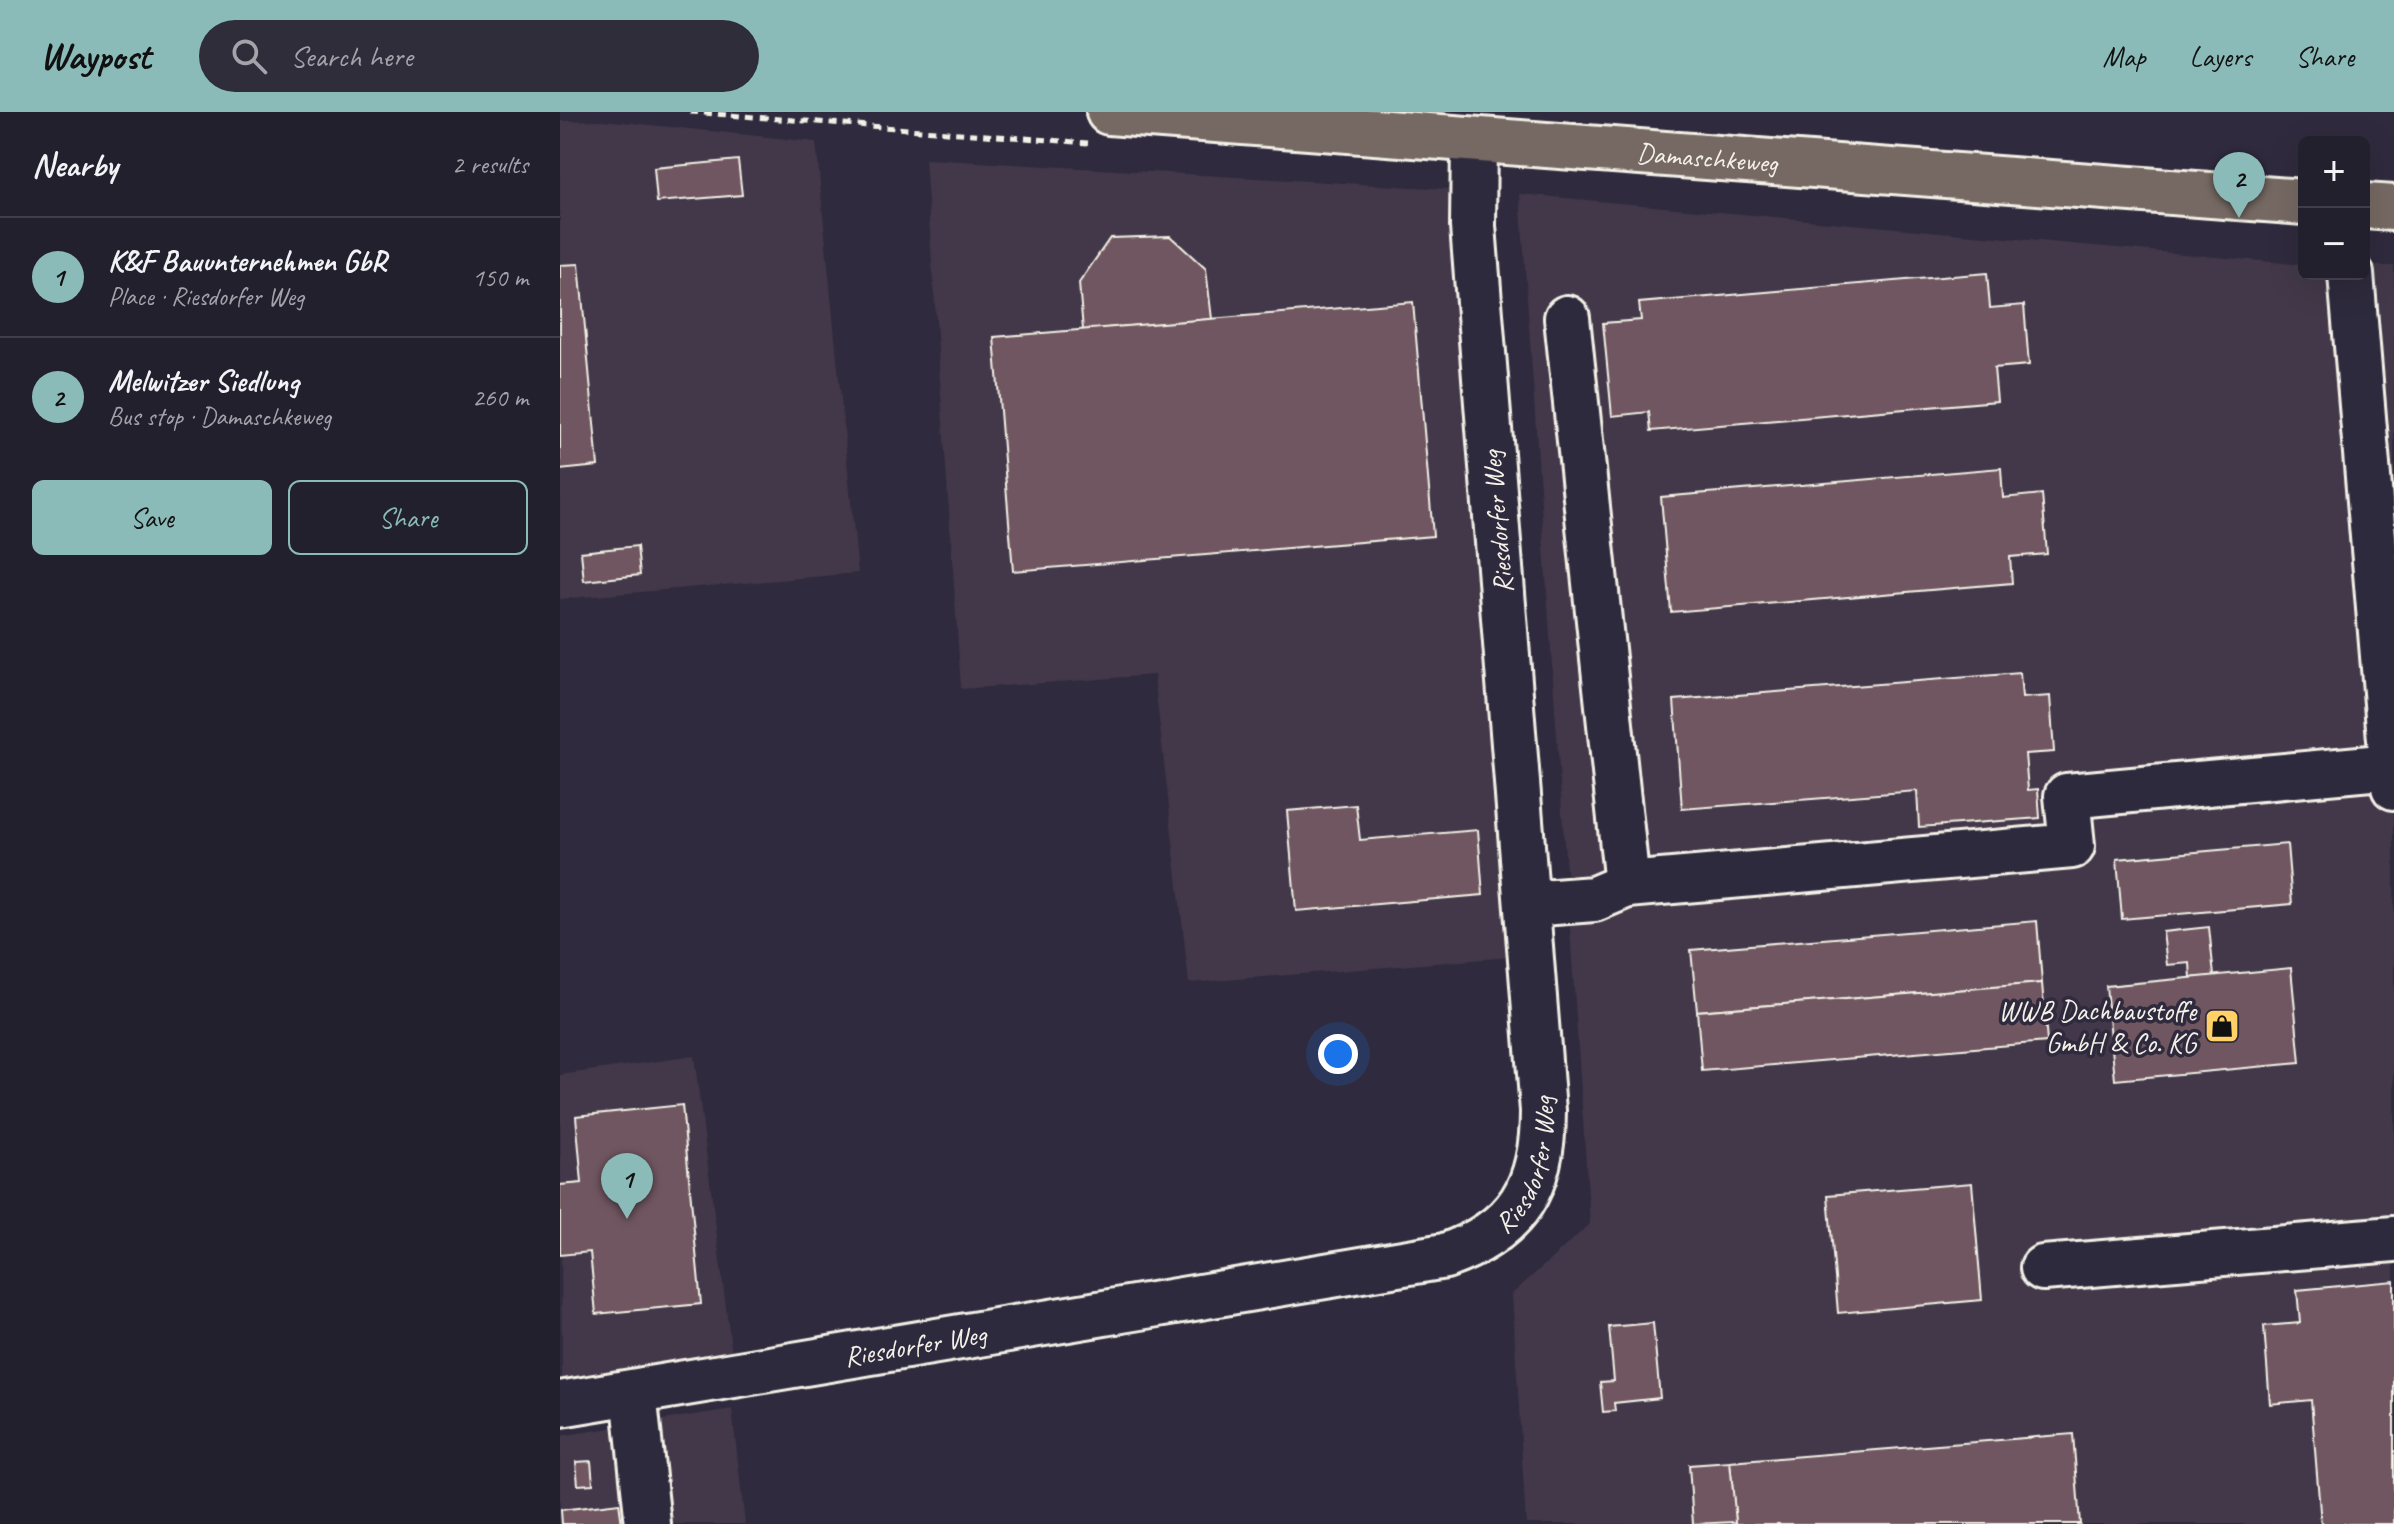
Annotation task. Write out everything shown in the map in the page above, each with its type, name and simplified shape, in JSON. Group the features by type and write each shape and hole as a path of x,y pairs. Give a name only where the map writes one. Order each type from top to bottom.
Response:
{"main road":[{"name":"Damaschkeweg","path":"1109,112 2298,202"},
{"path":"2370,206 2394,208"}],"street":[{"name":"Riesdorfer Weg","path":"560,1404 1413,1262 1470,1247 1490,1236 1520,1206 1530,1190 1543,1142 1528,904 1473,226 1474,140"},
{"path":"1528,904 1594,899 1627,885 2072,846 2067,796 2393,777 2352,280"},
{"path":"1567,318 1627,885"},
{"path":"2043,1268 2394,1239"},
{"path":"634,1393 648,1524"}],"shaded area":[{"path":"602,120 816,142 858,573 560,599 560,121"},
{"path":"925,159 1448,189 1510,957 1189,983 1154,675 961,689"},
{"path":"1520,194 2298,264 2298,280 2370,280 2370,266 2394,266 2394,1524 1526,1524 1512,1294 1590,1224"},
{"path":"694,1056 732,1354 562,1384 560,1075"},
{"path":"732,1409 745,1524 560,1524 560,1436"}],"building":[{"path":"738,160 742,195 657,202 654,168"},
{"path":"1170,236 1206,269 1212,319 1083,330 1079,283 1110,238"},
{"path":"579,264 598,466 560,470 560,265"},
{"path":"1987,273 1990,308 2024,305 2029,365 1994,368 1997,401 1651,431 1649,412 1612,416 1603,323 1641,320 1639,303"},
{"path":"1413,302 1433,536 1013,571 994,337"},
{"path":"2001,468 2003,498 2042,494 2047,554 2010,557 2012,583 1671,612 1661,497"},
{"path":"637,546 640,575 584,581 581,552"},
{"path":"2020,673 2022,698 2050,696 2054,752 2025,754 2028,790 2038,789 2040,818 1919,827 1917,791 1682,809 1674,700"},
{"path":"1356,805 1360,840 1478,830 1483,895 1296,911 1287,811"},
{"path":"2287,844 2292,904 2122,919 2117,859"},
{"path":"2037,921 2042,983 1697,1011 1691,950"},
{"path":"2209,927 2214,976 2191,978 2190,963 2167,965 2163,932"},
{"path":"2291,968 2300,1063 2115,1080 2106,986"},
{"path":"2042,983 2047,1042 1702,1071 1697,1011"},
{"path":"682,1105 701,1304 596,1314 590,1252 560,1255 560,1185 582,1183 576,1116"},
{"path":"1972,1183 1982,1300 1838,1313 1828,1195"},
{"path":"2394,1281 2394,1524 2321,1524 2311,1400 2270,1404 2264,1326 2300,1323 2297,1290"},
{"path":"1653,1323 1660,1398 1614,1403 1615,1411 1603,1412 1600,1382 1614,1381 1609,1327"},
{"path":"2073,1434 2080,1524 1736,1524 1730,1462"},
{"path":"591,1461 593,1484 578,1485 576,1462"},
{"path":"1730,1462 1736,1522 1693,1524 1689,1465"},
{"path":"619,1503 622,1524 562,1524 561,1510"}],"place":[{"name":"Melwitzer Siedlung","path":"2239,218"},
{"name":"WWB Dachbaustoffe GmbH & Co. KG","path":"2222,1026"},
{"name":"K&F Bauunternehmen GbR","path":"627,1219"}]}
